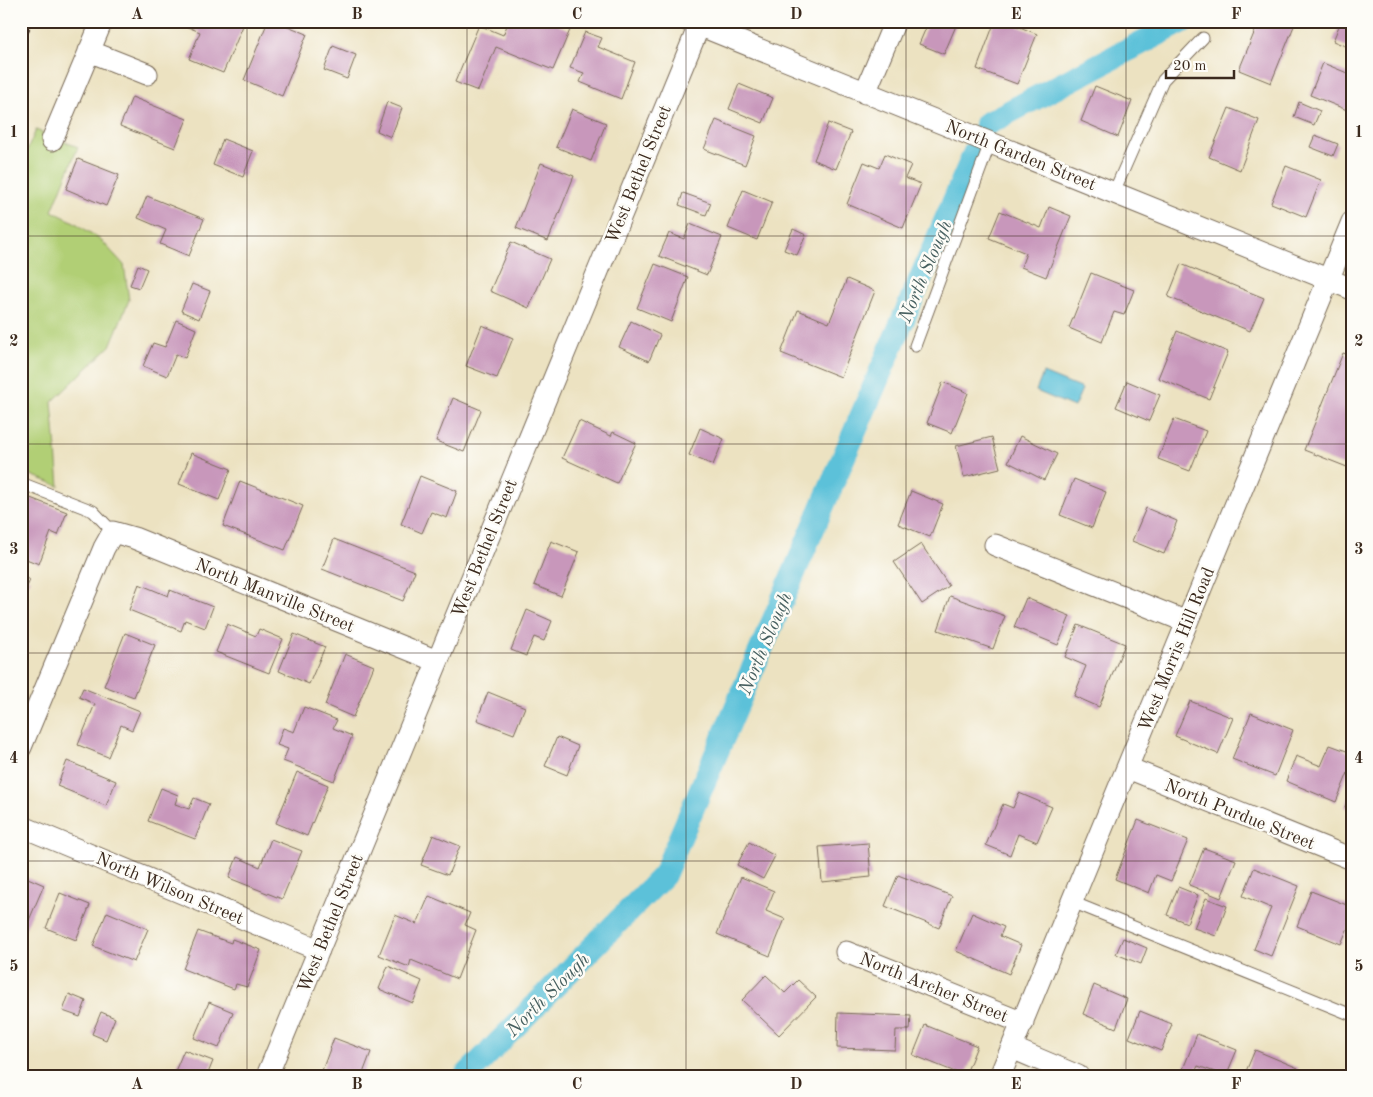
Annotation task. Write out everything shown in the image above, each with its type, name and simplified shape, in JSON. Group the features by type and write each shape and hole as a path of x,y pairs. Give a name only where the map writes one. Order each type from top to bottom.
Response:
{"street":[{"path":"52,140 102,21"},
{"path":"865,92 896,21"},
{"name":"North Garden Street","path":"696,23 1352,289"},
{"name":"West Bethel Street","path":"267,1076 696,23"},
{"path":"89,51 147,74"},
{"name":"West Morris Hill Road","path":"1000,1076 1352,222"},
{"path":"21,747 112,532"},
{"name":"North Manville Street","path":"112,532 134,538 437,660"},
{"path":"995,544 1188,622"},
{"name":"North Purdue Street","path":"1128,768 1352,859"},
{"name":"North Wilson Street","path":"21,826 319,950"},
{"name":"North Archer Street","path":"846,952 1022,1023"},
{"name":"North Archer Street","path":"1012,1048 1078,1076"}],"lane":[{"path":"1114,192 1164,80 1203,38"},
{"path":"915,346 990,143"},
{"path":"21,483 93,511 112,532"},
{"path":"1072,902 1352,1015"}],"green space":[{"path":"36,130 78,147 52,211 74,222 101,240 124,265 129,300 110,346 52,402 59,486 21,471 21,164"}],"water":[{"path":"1043,373 1082,389 1074,407 1036,391"}],"building":[{"path":"173,21 245,21 223,73 189,59 200,32"},
{"path":"268,21 276,21 307,34 282,96 244,80"},
{"path":"509,21 548,21 570,30 553,70 496,47 478,91 455,82 479,25 503,35"},
{"path":"929,21 958,21 944,54 919,44"},
{"path":"995,21 1005,21 1037,34 1017,84 977,69"},
{"path":"1259,21 1296,21 1271,83 1239,70"},
{"path":"1341,21 1352,21 1352,49 1333,41"},
{"path":"585,32 602,38 598,47 635,62 621,99 580,82 584,73 570,68"},
{"path":"333,46 356,55 347,79 324,70"},
{"path":"1323,63 1352,75 1352,112 1310,95"},
{"path":"739,84 773,98 763,123 729,109"},
{"path":"1095,86 1132,101 1118,137 1081,121"},
{"path":"132,97 187,119 175,148 120,126"},
{"path":"387,102 402,108 391,137 377,131"},
{"path":"1299,102 1320,111 1314,125 1294,117"},
{"path":"1229,108 1259,120 1240,170 1209,157"},
{"path":"572,109 606,123 591,161 556,147"},
{"path":"716,120 756,136 745,165 704,149"},
{"path":"828,123 851,132 836,169 814,160"},
{"path":"1315,135 1338,144 1333,156 1310,147"},
{"path":"223,139 253,151 243,177 213,165"},
{"path":"885,154 911,165 905,178 921,184 903,228 847,204 864,162 879,168"},
{"path":"78,159 119,175 106,206 66,189"},
{"path":"541,163 574,176 548,241 516,228"},
{"path":"1286,166 1321,180 1306,217 1271,203"},
{"path":"743,190 772,202 757,240 728,228"},
{"path":"683,193 711,203 706,215 679,205"},
{"path":"147,196 204,219 189,256 160,244 166,230 138,218"},
{"path":"1049,207 1071,216 1046,277 1021,267 1026,253 989,238 1000,211 1041,228"},
{"path":"690,224 722,237 707,275 659,256 669,233 684,239"},
{"path":"793,229 806,235 797,255 784,250"},
{"path":"511,242 550,259 529,308 490,291"},
{"path":"655,264 688,277 671,322 637,308"},
{"path":"1181,264 1264,298 1250,331 1168,297"},
{"path":"138,265 147,269 139,288 130,285"},
{"path":"1091,273 1134,290 1124,315 1114,312 1102,342 1069,328"},
{"path":"847,279 875,291 841,377 781,353 798,310 829,323"},
{"path":"192,284 210,291 199,319 181,311"},
{"path":"176,320 196,329 185,358 176,354 167,376 143,366 153,343 165,347"},
{"path":"631,321 660,335 649,361 619,347"},
{"path":"482,325 513,338 497,378 466,366"},
{"path":"1177,331 1228,352 1209,399 1158,378"},
{"path":"1343,353 1352,356 1352,469 1304,450"},
{"path":"1127,381 1160,395 1149,421 1116,407"},
{"path":"943,382 968,393 952,433 927,423"},
{"path":"453,398 481,410 464,452 436,441"},
{"path":"1174,419 1206,431 1190,471 1158,459"},
{"path":"579,421 611,436 613,432 636,443 617,483 562,458"},
{"path":"700,428 724,439 713,465 689,455"},
{"path":"1020,436 1057,454 1044,480 1008,462"},
{"path":"992,437 1000,468 964,477 956,446"},
{"path":"191,453 231,469 219,500 179,484"},
{"path":"420,476 457,491 447,518 431,512 422,533 401,524"},
{"path":"1074,479 1106,492 1092,528 1060,515"},
{"path":"240,481 303,506 285,550 223,526"},
{"path":"911,491 943,504 930,537 898,524"},
{"path":"25,496 67,512 58,535 51,532 39,564 21,557 21,507"},
{"path":"1146,508 1177,521 1164,554 1132,541"},
{"path":"334,539 415,571 403,601 322,569"},
{"path":"551,541 579,552 561,596 534,585"},
{"path":"921,544 949,586 922,604 894,562"},
{"path":"21,576 30,580 21,600"},
{"path":"139,584 168,596 170,590 213,607 205,628 185,620 181,631 129,610"},
{"path":"950,596 1005,616 993,649 938,630"},
{"path":"1026,598 1070,616 1058,645 1014,627"},
{"path":"527,610 552,621 544,641 534,637 526,656 511,650"},
{"path":"227,624 256,636 259,629 283,639 269,673 216,652"},
{"path":"1078,625 1125,644 1099,707 1074,696 1086,666 1065,657"},
{"path":"125,633 155,645 134,697 104,686"},
{"path":"294,634 325,647 309,684 279,671"},
{"path":"345,654 374,666 353,717 325,705"},
{"path":"83,688 140,711 132,730 121,725 108,757 78,745 95,704 79,697"},
{"path":"488,692 525,707 514,734 477,720"},
{"path":"1190,701 1233,718 1218,754 1175,736"},
{"path":"304,707 337,720 333,728 352,736 334,781 283,761 288,749 277,745 283,728 294,732"},
{"path":"1251,713 1293,730 1275,776 1232,759"},
{"path":"557,737 578,746 567,775 545,766"},
{"path":"1330,745 1352,753 1352,763 1336,802 1286,781 1296,756 1321,766"},
{"path":"67,761 116,781 106,806 57,786"},
{"path":"297,772 328,785 307,836 276,823"},
{"path":"161,788 178,795 175,804 189,809 194,798 209,804 195,839 148,821"},
{"path":"1352,790 1352,810 1345,807"},
{"path":"1019,793 1052,807 1037,842 1018,834 1010,855 986,845 1003,804 1013,808"},
{"path":"1138,820 1188,840 1171,881 1156,875 1149,893 1115,879"},
{"path":"433,835 460,846 448,875 421,865"},
{"path":"271,839 302,851 282,899 229,878 237,857 260,867"},
{"path":"749,842 775,856 763,879 737,865"},
{"path":"868,843 871,877 822,882 819,847"},
{"path":"1204,848 1236,860 1221,898 1189,885"},
{"path":"1254,868 1299,886 1271,956 1254,949 1271,908 1243,896"},
{"path":"21,875 44,885 21,939"},
{"path":"898,875 952,896 939,928 885,906"},
{"path":"741,877 774,891 766,911 785,919 770,956 717,934"},
{"path":"1178,887 1198,895 1187,923 1167,915"},
{"path":"1311,891 1352,907 1352,918 1341,944 1297,926"},
{"path":"60,893 90,905 76,940 46,928"},
{"path":"429,896 470,913 465,925 476,930 457,979 411,960 409,967 379,955 395,915 417,924"},
{"path":"1206,898 1227,906 1216,936 1194,928"},
{"path":"107,912 148,929 134,962 93,946"},
{"path":"972,913 1004,927 1000,936 1021,945 1009,974 956,951"},
{"path":"198,931 231,943 232,939 261,950 247,987 236,984 234,989 183,969"},
{"path":"1123,938 1147,948 1141,964 1116,954"},
{"path":"388,966 422,981 413,1003 379,989"},
{"path":"766,975 785,993 798,980 816,997 779,1035 742,1000"},
{"path":"1094,985 1127,999 1116,1028 1083,1014"},
{"path":"69,994 86,1001 80,1017 63,1011"},
{"path":"209,1002 233,1012 219,1048 194,1038"},
{"path":"1140,1011 1172,1024 1161,1051 1129,1038"},
{"path":"101,1012 115,1018 106,1040 92,1034"},
{"path":"838,1013 911,1016 910,1030 896,1030 895,1050 837,1048"},
{"path":"925,1025 977,1046 965,1076 913,1055"},
{"path":"1197,1034 1237,1050 1226,1076 1198,1066 1194,1074 1183,1069"},
{"path":"334,1038 371,1052 362,1076 320,1076"},
{"path":"184,1050 213,1061 207,1076 173,1076"},
{"path":"1255,1050 1298,1068 1294,1076 1244,1076"}],"waterway":[{"name":"North Slough","path":"986,124 1183,21"},
{"name":"North Slough","path":"466,1076 664,875 975,152"}],"railway":[{"path":"21,46 31,21"}]}
